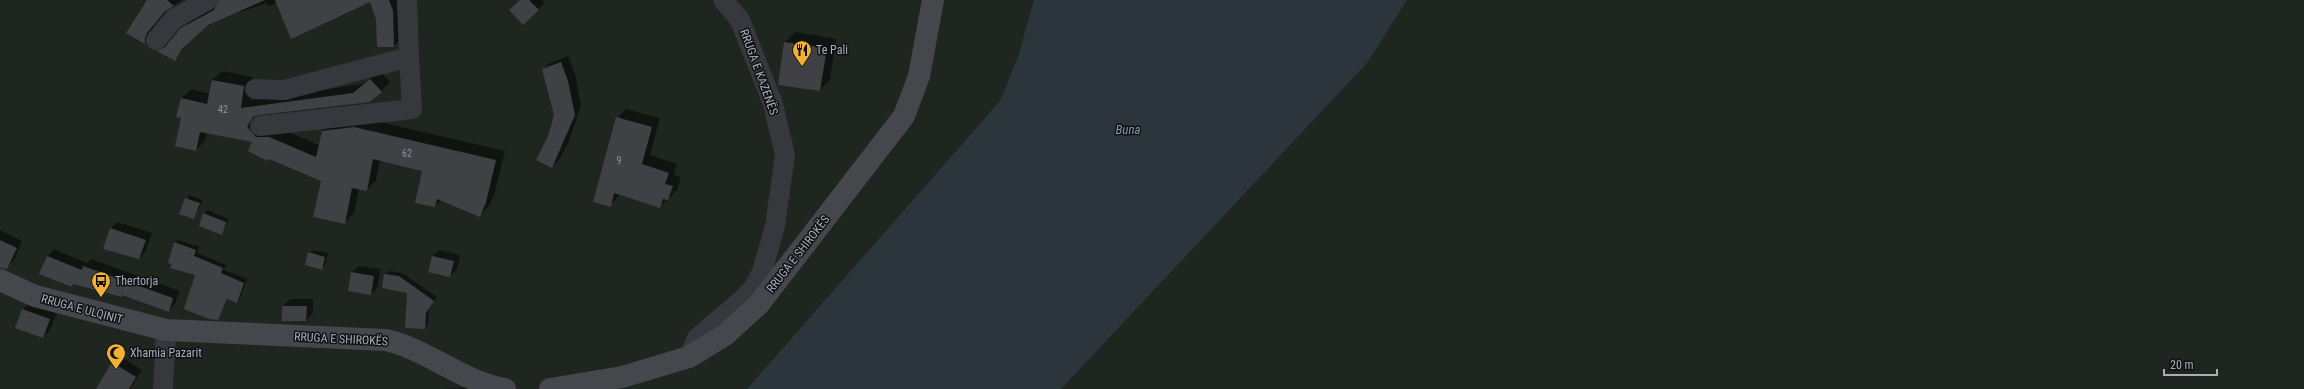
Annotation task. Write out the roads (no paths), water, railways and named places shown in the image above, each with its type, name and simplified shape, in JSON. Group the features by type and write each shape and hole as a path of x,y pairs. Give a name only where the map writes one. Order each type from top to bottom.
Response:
{"main road":[{"name":"RRUGA E SHIROKËS","path":"550,389 622,377 689,357 724,335 759,304 896,129 913,97 920,76 933,0"},
{"name":"RRUGA E ULQINIT","path":"0,280 35,296 166,330"},
{"name":"RRUGA E SHIROKËS","path":"166,330 386,340 419,351 479,382 506,389"}],"street":[{"path":"156,40 174,19 208,0"},
{"path":"260,126 412,109 407,0"},
{"name":"RRUGA E KAZENËS","path":"689,357 697,338 742,300 754,287 762,272 775,226 785,155 773,104 740,20 723,0"},
{"path":"255,89 284,90 409,57"},
{"path":"162,389 166,330"}],"water":[{"name":"Buna","path":"1034,0 1407,0 1367,63 1061,389 747,389 1000,101 1018,57"}],"place":[{"name":"Te Pali","path":"802,67"},
{"name":"Thertorja","path":"101,298"},
{"name":"Xhamia Pazarit","path":"116,370"}]}
